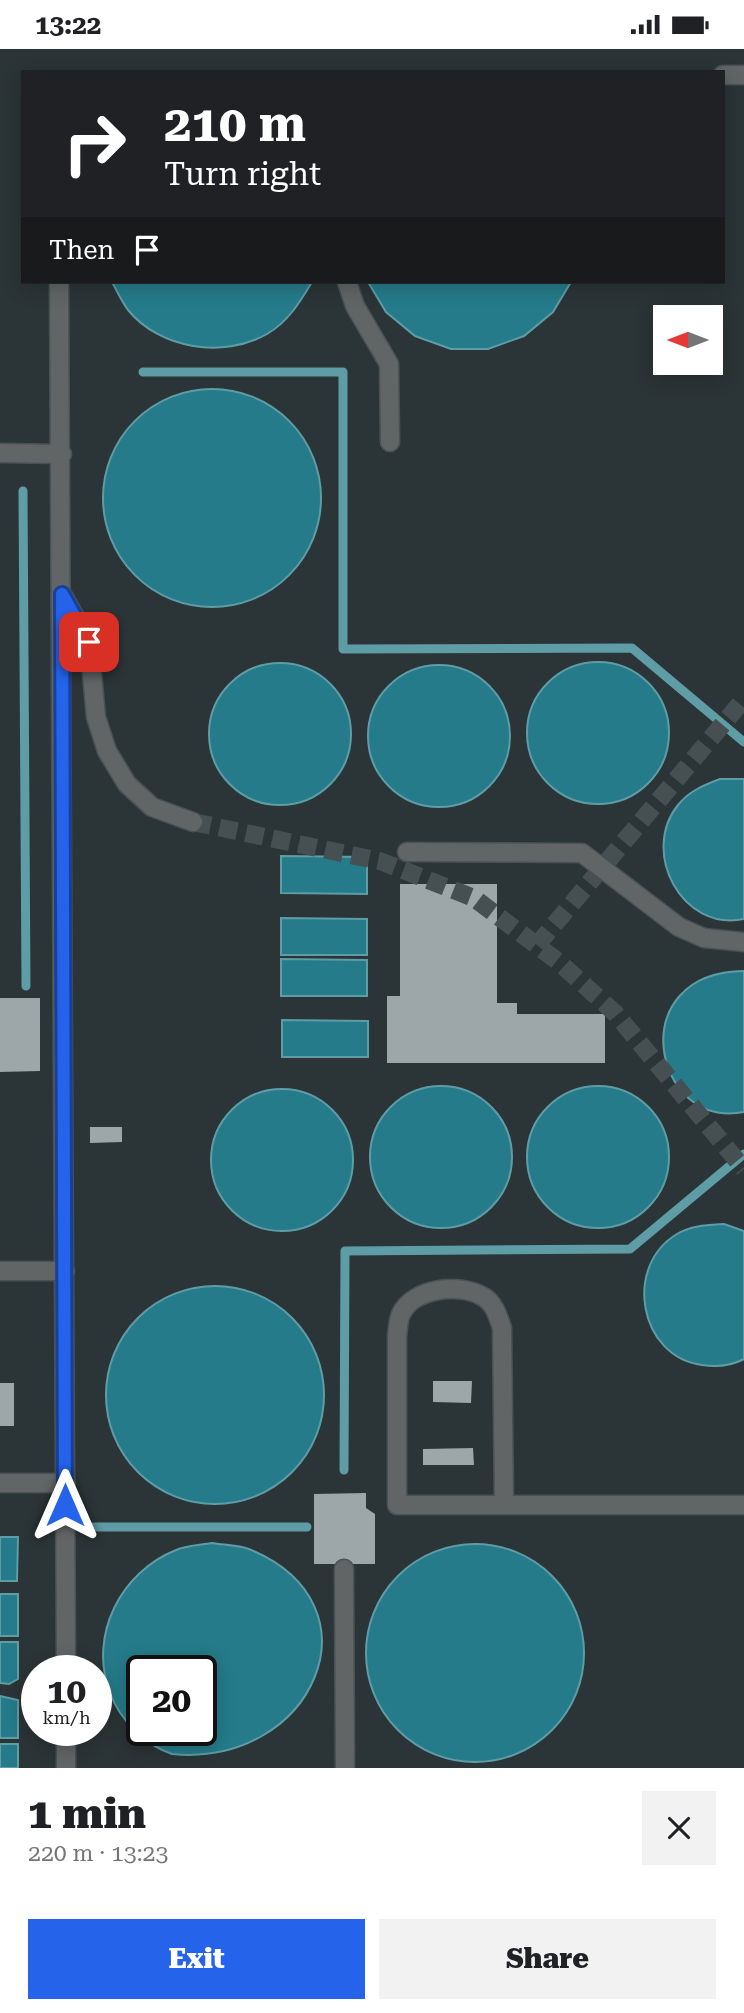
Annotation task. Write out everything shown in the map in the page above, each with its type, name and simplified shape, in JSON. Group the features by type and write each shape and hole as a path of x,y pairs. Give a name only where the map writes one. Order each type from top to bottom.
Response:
{"lane":[{"path":"725,75 744,75"},
{"path":"59,284 62,454 66,1655"},
{"path":"348,284 355,306 389,364 390,442"},
{"path":"0,453 62,454"},
{"path":"62,594 89,642 96,717 107,751 127,784 152,807 193,823"},
{"path":"407,852 582,853 679,927 704,937 744,942"},
{"path":"0,1271 65,1271"},
{"path":"504,1505 502,1328 496,1309 482,1296 463,1291 430,1292 413,1301 401,1314 397,1336 397,1505 504,1505 744,1505"},
{"path":"0,1483 65,1483"},
{"path":"344,1569 345,1768"},
{"path":"66,1746 66,1768"}],"water":[{"path":"113,284 311,284 293,311 267,334 250,342 212,348 193,346 157,334 141,323"},
{"path":"369,284 570,284 553,312 524,336 488,349 451,349 415,336 386,312"},
{"path":"223,389 254,397 273,407 289,421 303,437 313,456 321,498 313,540 303,559 289,575 273,589 254,599 223,607 201,607 170,599 151,589 121,559 111,540 105,519 103,487 111,456 121,437 151,407 170,397 191,391"},
{"path":"598,662 625,667 648,683 664,706 669,733 664,760 648,783 625,799 598,804 571,799 548,783 532,760 527,733 532,706 548,683 571,667"},
{"path":"280,663 307,669 330,684 345,707 351,734 345,761 330,784 307,799 280,805 253,799 230,784 215,761 209,734 215,707 230,684 253,669"},
{"path":"439,665 466,670 489,686 505,709 510,736 505,763 489,786 466,802 439,807 412,802 389,786 373,763 368,736 373,709 389,686 412,670"},
{"path":"720,779 744,779 744,919 722,920 702,913 686,901 674,885 666,865 664,844 667,824 678,805 692,792"},
{"path":"281,856 367,857 367,894 281,893"},
{"path":"281,918 367,919 367,955 281,955"},
{"path":"281,959 367,960 367,996 281,996"},
{"path":"744,971 744,1112 713,1111 688,1098 671,1076 664,1049 666,1021 680,996 705,978"},
{"path":"282,1020 368,1021 368,1057 282,1057"},
{"path":"441,1086 468,1092 491,1107 506,1130 512,1157 506,1184 491,1207 468,1222 441,1228 414,1222 391,1207 376,1184 370,1157 376,1130 391,1107 414,1092"},
{"path":"598,1086 625,1092 648,1107 663,1130 669,1157 663,1184 648,1207 625,1222 598,1228 571,1222 548,1207 533,1184 527,1157 533,1130 548,1107 571,1092"},
{"path":"282,1089 309,1095 332,1110 347,1133 353,1160 347,1187 332,1210 309,1225 282,1231 255,1225 232,1210 217,1187 211,1160 217,1133 232,1110 255,1095"},
{"path":"724,1224 744,1231 744,1359 723,1365 702,1365 681,1358 664,1346 652,1328 646,1309 645,1287 649,1267 660,1248 677,1234 694,1227"},
{"path":"226,1286 257,1294 276,1304 292,1318 306,1334 316,1353 324,1395 316,1437 306,1456 292,1472 276,1486 257,1496 226,1504 204,1504 173,1496 154,1486 124,1456 114,1437 108,1416 106,1384 114,1353 124,1334 154,1304 173,1294 194,1288"},
{"path":"0,1537 18,1537 17,1581 0,1581"},
{"path":"212,1543 249,1549 291,1574 314,1607 322,1642 314,1678 294,1710 262,1736 221,1752 172,1754 155,1746 217,1746 217,1655 126,1655 126,1721 112,1698 112,1655 103,1655 103,1649 114,1608 139,1573 156,1560 189,1546"},
{"path":"486,1544 517,1552 536,1562 552,1576 566,1592 576,1611 584,1653 576,1695 566,1714 552,1730 536,1744 507,1758 464,1762 443,1758 414,1744 384,1714 370,1685 366,1642 370,1621 384,1592 414,1562 443,1548"},
{"path":"0,1594 18,1594 18,1636 0,1636"},
{"path":"0,1642 18,1642 18,1679 9,1684 0,1683"},
{"path":"0,1696 18,1700 18,1738 0,1738"},
{"path":"0,1744 18,1744 18,1768 0,1768"}],"building":[{"path":"400,884 497,884 497,1003 517,1003 517,1014 605,1014 605,1063 387,1063 387,996 400,996"},
{"path":"0,998 40,998 40,1071 0,1072"},
{"path":"90,1127 122,1127 122,1142 90,1143"},
{"path":"433,1381 472,1381 471,1403 433,1402"},
{"path":"0,1383 14,1383 14,1426 0,1426"},
{"path":"473,1448 474,1465 423,1465 423,1449"},
{"path":"366,1493 366,1508 375,1514 375,1564 314,1564 314,1494"}],"waterway":[{"path":"143,372 343,372 343,649 632,648 744,742"},
{"path":"23,491 26,986"},
{"path":"344,1470 345,1251 630,1249 744,1154"},
{"path":"89,1527 307,1527"}],"tunnel":[{"path":"537,945 744,699"},
{"path":"193,822 380,861 474,898 560,963 615,1013 744,1169"}],"route":[{"path":"65,1505 62,594 89,642"}]}
